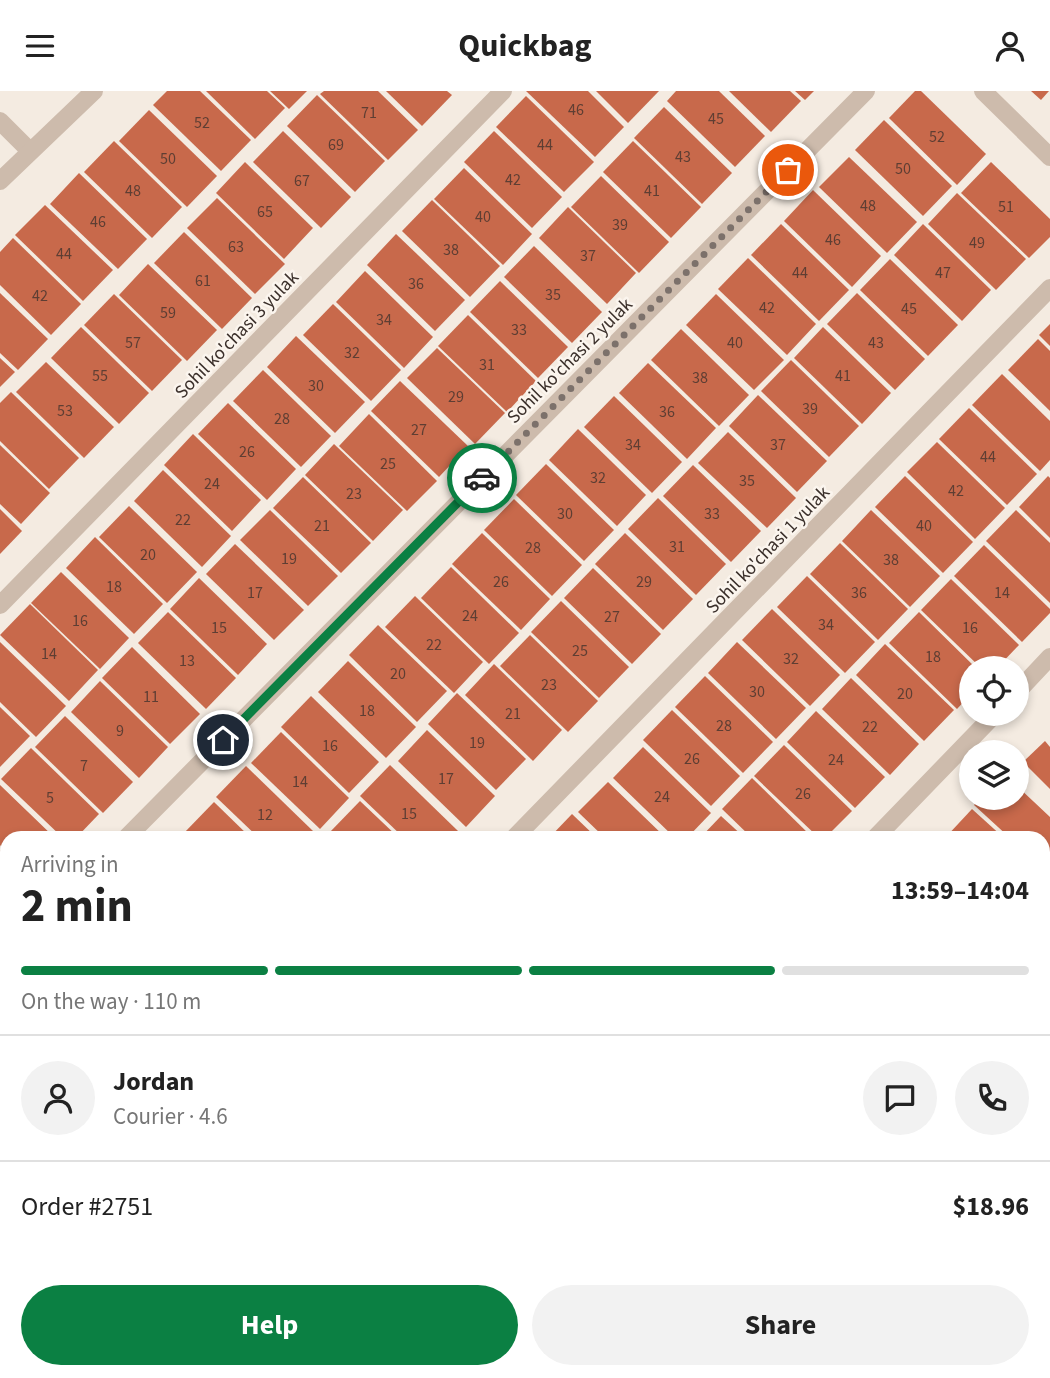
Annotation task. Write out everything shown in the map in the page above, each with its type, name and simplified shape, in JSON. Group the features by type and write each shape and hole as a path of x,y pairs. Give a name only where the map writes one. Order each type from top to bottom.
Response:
{"street":[{"path":"0,181 94,91"},
{"name":"Sohil ko'chasi 3 yulak","path":"0,605 503,91"},
{"name":"Sohil ko'chasi 2 yulak","path":"133,831 866,91"},
{"path":"983,91 1050,156"},
{"path":"0,121 30,152"},
{"name":"Sohil ko'chasi 1 yulak","path":"521,831 1050,288"},
{"path":"1029,679 1050,657"},
{"path":"889,831 984,726"}],"building":[{"path":"167,91 200,91 251,140 221,171 153,105"},
{"path":"206,91 267,91 285,108 255,139"},
{"path":"270,91 307,91 289,109"},
{"path":"324,91 378,91 418,130 388,160 320,94"},
{"path":"386,91 447,91 452,95 422,126"},
{"path":"526,91 588,91 624,127 595,157"},
{"path":"596,91 659,91 628,123"},
{"path":"676,91 719,91 765,136 735,167 667,101"},
{"path":"729,91 790,91 801,101 771,132"},
{"path":"795,91 814,91 805,100"},
{"path":"915,91 921,91 986,154 957,185 889,118"},
{"path":"1031,91 1049,91 1041,100"},
{"path":"317,95 385,161 355,192 287,126"},
{"path":"526,96 594,162 564,192 496,127"},
{"path":"664,107 732,173 702,204 634,138"},
{"path":"149,110 217,176 187,207 119,141"},
{"path":"884,120 952,186 923,216 855,150"},
{"path":"283,131 351,197 321,228 253,162"},
{"path":"494,131 562,197 532,228 464,162"},
{"path":"114,141 182,207 152,238 84,172"},
{"path":"633,141 701,207 671,238 603,172"},
{"path":"849,157 917,222 887,253 819,187"},
{"path":"245,162 313,228 284,259 216,193"},
{"path":"991,162 1050,219 1050,237 1029,258 961,193"},
{"path":"464,168 532,234 503,265 434,199"},
{"path":"79,173 147,239 118,269 50,204"},
{"path":"601,176 669,242 639,273 571,207"},
{"path":"813,190 881,256 852,287 784,221"},
{"path":"957,193 1026,259 996,290 928,224"},
{"path":"217,198 285,264 255,294 187,228"},
{"path":"432,200 500,266 470,297 402,231"},
{"path":"45,205 113,270 83,301 15,235"},
{"path":"568,207 636,273 607,304 539,238"},
{"path":"781,224 849,290 819,321 751,255"},
{"path":"923,224 991,290 962,321 894,255"},
{"path":"184,232 252,298 222,329 154,263"},
{"path":"396,234 465,300 435,331 367,265"},
{"path":"13,238 81,304 51,335 0,285 0,252"},
{"path":"534,246 602,312 572,343 504,277"},
{"path":"748,258 816,324 787,355 718,289"},
{"path":"890,259 958,325 928,356 860,290"},
{"path":"148,264 217,330 187,361 119,295"},
{"path":"365,271 433,337 404,368 336,302"},
{"path":"500,281 568,347 538,378 470,312"},
{"path":"0,293 48,339 18,370 0,353"},
{"path":"857,293 925,359 895,390 827,324"},
{"path":"114,294 182,360 152,391 84,325"},
{"path":"716,294 784,360 754,390 686,325"},
{"path":"333,304 401,370 371,401 303,335"},
{"path":"468,315 536,381 507,412 438,346"},
{"path":"1050,324 1050,346 1039,335"},
{"path":"81,327 149,393 119,424 51,358"},
{"path":"823,327 891,393 862,424 794,358"},
{"path":"681,329 749,395 719,426 651,360"},
{"path":"296,336 365,402 335,433 267,367"},
{"path":"1038,339 1050,351 1050,411 1008,370"},
{"path":"437,348 505,413 475,444 407,378"},
{"path":"0,358 15,372 0,387"},
{"path":"791,360 859,426 829,457 761,391"},
{"path":"46,362 114,427 84,458 16,392"},
{"path":"648,363 716,428 687,459 619,393"},
{"path":"263,370 331,436 301,467 233,401"},
{"path":"1002,374 1050,421 1050,460 1040,471 972,405"},
{"path":"400,381 468,446 439,477 371,411"},
{"path":"11,392 79,458 49,489 0,441 0,403"},
{"path":"758,395 827,461 797,492 729,426"},
{"path":"614,396 682,462 652,493 584,427"},
{"path":"228,403 296,469 267,500 198,434"},
{"path":"969,408 1037,474 1007,505 939,439"},
{"path":"369,414 437,481 407,511 339,446"},
{"path":"578,429 646,495 617,526 549,460"},
{"path":"728,432 796,498 767,528 698,463"},
{"path":"193,434 261,500 232,531 164,465"},
{"path":"937,442 1005,508 975,539 907,472"},
{"path":"334,444 403,510 373,541 305,475"},
{"path":"0,445 50,493 21,524 0,504"},
{"path":"546,464 614,530 584,561 516,495"},
{"path":"693,465 761,531 731,562 663,496"},
{"path":"163,470 231,536 202,567 134,501"},
{"path":"905,476 973,542 943,573 875,507"},
{"path":"1048,476 1050,478 1050,538 1019,507"},
{"path":"303,477 371,543 341,573 273,508"},
{"path":"658,498 726,564 696,595 628,529"},
{"path":"514,499 582,565 552,596 484,530"},
{"path":"129,506 197,572 167,603 99,537"},
{"path":"0,509 22,531 0,554"},
{"path":"270,510 338,576 308,606 240,540"},
{"path":"871,510 940,576 910,607 842,541"},
{"path":"1016,510 1050,543 1050,603 986,541"},
{"path":"482,533 550,599 521,630 452,564"},
{"path":"625,533 693,599 663,630 595,564"},
{"path":"95,537 163,604 134,634 66,568"},
{"path":"840,543 908,609 878,640 810,574"},
{"path":"235,544 304,610 274,640 206,574"},
{"path":"984,545 1050,609 1050,613 1022,642 954,576"},
{"path":"451,567 519,633 489,664 421,598"},
{"path":"593,568 661,634 632,664 564,598"},
{"path":"61,572 129,638 100,669 31,603"},
{"path":"807,576 875,642 845,673 777,607"},
{"path":"199,578 267,644 238,675 170,609"},
{"path":"951,579 1019,645 1008,656 969,656 921,610"},
{"path":"415,596 483,662 454,693 385,627"},
{"path":"561,601 629,667 599,698 531,632"},
{"path":"30,604 98,670 69,701 0,635"},
{"path":"772,609 840,675 810,706 742,640"},
{"path":"168,612 236,678 206,709 138,643"},
{"path":"919,612 964,656 959,656 957,709 889,643"},
{"path":"378,625 447,691 417,722 349,655"},
{"path":"530,635 598,701 568,732 500,666"},
{"path":"0,642 66,706 36,737 0,702"},
{"path":"737,642 806,708 776,739 708,673"},
{"path":"885,644 954,710 924,741 856,675"},
{"path":"132,647 200,714 170,744 102,678"},
{"path":"348,661 416,727 386,758 318,692"},
{"path":"494,664 562,730 533,761 465,695"},
{"path":"705,676 773,742 743,773 675,707"},
{"path":"851,678 919,744 890,775 822,709"},
{"path":"100,681 168,747 139,778 71,712"},
{"path":"457,693 526,759 496,790 428,724"},
{"path":"311,696 379,762 349,793 281,727"},
{"path":"0,707 30,736 0,767"},
{"path":"672,710 740,776 711,806 643,740"},
{"path":"816,711 885,777 855,808 787,742"},
{"path":"65,716 133,782 103,813 35,747"},
{"path":"427,730 495,796 466,827 398,761"},
{"path":"281,732 349,798 320,829 251,763"},
{"path":"1045,741 1050,747 1050,789 1029,768 1029,756"},
{"path":"784,745 852,811 832,831 812,831 754,776"},
{"path":"643,747 711,813 694,831 668,831 613,778"},
{"path":"31,748 99,814 83,831 56,831 1,779"},
{"path":"390,765 458,831 397,831 360,796"},
{"path":"246,766 313,831 252,831 216,797"},
{"path":"752,778 806,831 745,831 722,809"},
{"path":"608,782 659,831 598,831 578,812"},
{"path":"0,785 48,831 0,831"},
{"path":"1029,797 1050,817 1050,831 1002,831 979,810 1029,810"},
{"path":"360,801 392,831 331,831"},
{"path":"214,802 244,831 186,831"},
{"path":"973,810 996,831 952,831"},
{"path":"572,814 590,831 556,831"},
{"path":"721,816 737,831 707,831"}],"way so far":[{"path":"482,478 788,170"}],"route":[{"path":"223,740 482,478"}]}
